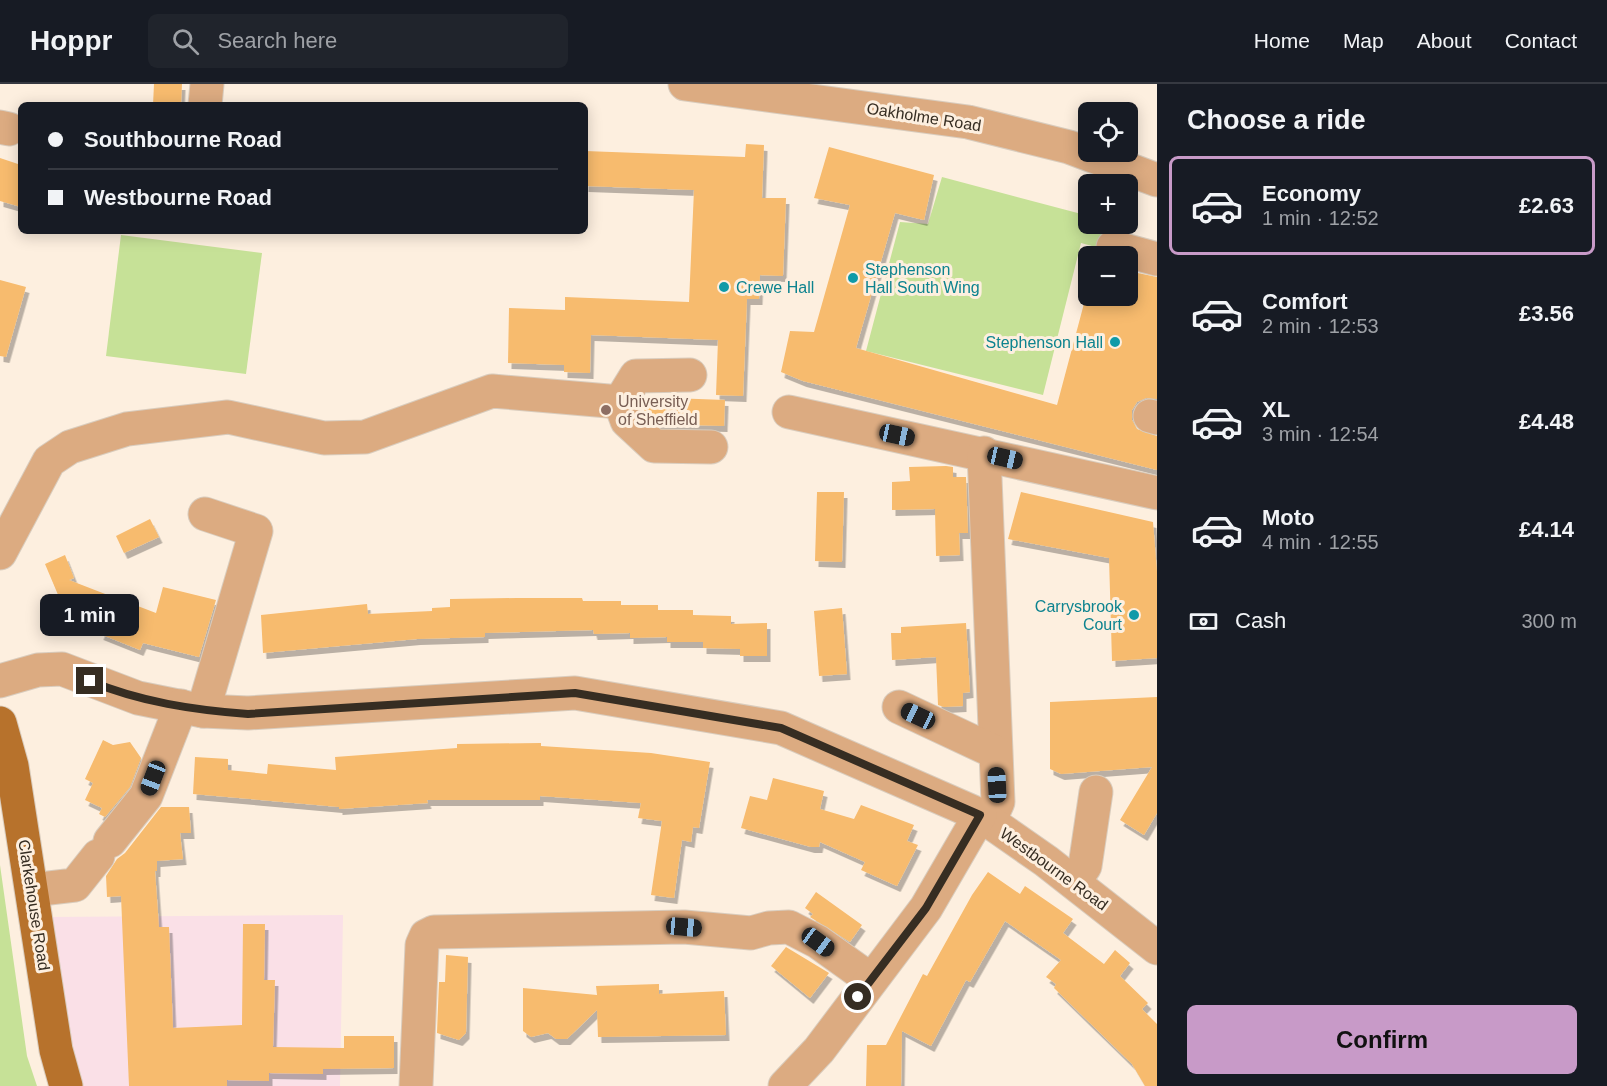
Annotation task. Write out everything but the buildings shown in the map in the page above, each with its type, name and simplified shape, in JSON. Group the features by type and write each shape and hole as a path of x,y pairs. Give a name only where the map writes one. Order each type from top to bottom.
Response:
{"main road":[{"name":"Clarkehouse Road","path":"0,723 12,766 56,1050 66,1086"}],"street":[{"path":"205,102 207,84"},
{"name":"Oakholme Road","path":"685,84 968,122 1069,147 1157,180"},
{"path":"1138,254 1157,259"},
{"path":"620,402 636,376 690,375"},
{"path":"0,553 49,461 70,447 127,429 228,417 324,438 365,437 492,391 620,402"},
{"path":"620,402 627,421 654,446 711,447"},
{"path":"789,412 984,453 1157,493"},
{"path":"785,1086 819,1050 926,908 998,802 984,453"},
{"path":"32,890 75,885 146,796 192,708 256,531 205,514"},
{"name":"Westbourne Road","path":"0,681 38,670 62,669 138,698 192,708 248,714 575,693 781,728 985,819 1074,882 1157,948"},
{"path":"899,707 996,752"},
{"path":"1074,882 1085,866 1096,792"},
{"path":"416,1086 422,945 426,936 434,932 684,927 751,933 769,928 789,927 818,942 871,980"}],"shaded area":[{"path":"343,915 340,1086 79,1086 47,917"}],"green space":[{"path":"942,177 1078,213 1078,234 1109,234 1104,246 1081,243 1078,246 1078,255 1043,395 866,351 900,222 928,224"},
{"path":"121,235 262,253 246,374 106,356"},
{"path":"0,865 27,1056 37,1086 0,1086"}],"place":[{"name":"Stephenson Hall South Wing","path":"853,278"},
{"name":"Crewe Hall","path":"724,287"},
{"name":"Stephenson Hall","path":"1115,342"},
{"name":"University of Sheffield","path":"606,410"},
{"name":"Carrysbrook Court","path":"1134,615"}],"route":[{"path":"90,681 138,698 203,711 248,714 575,693 781,728 980,815 926,908 858,997"}]}
